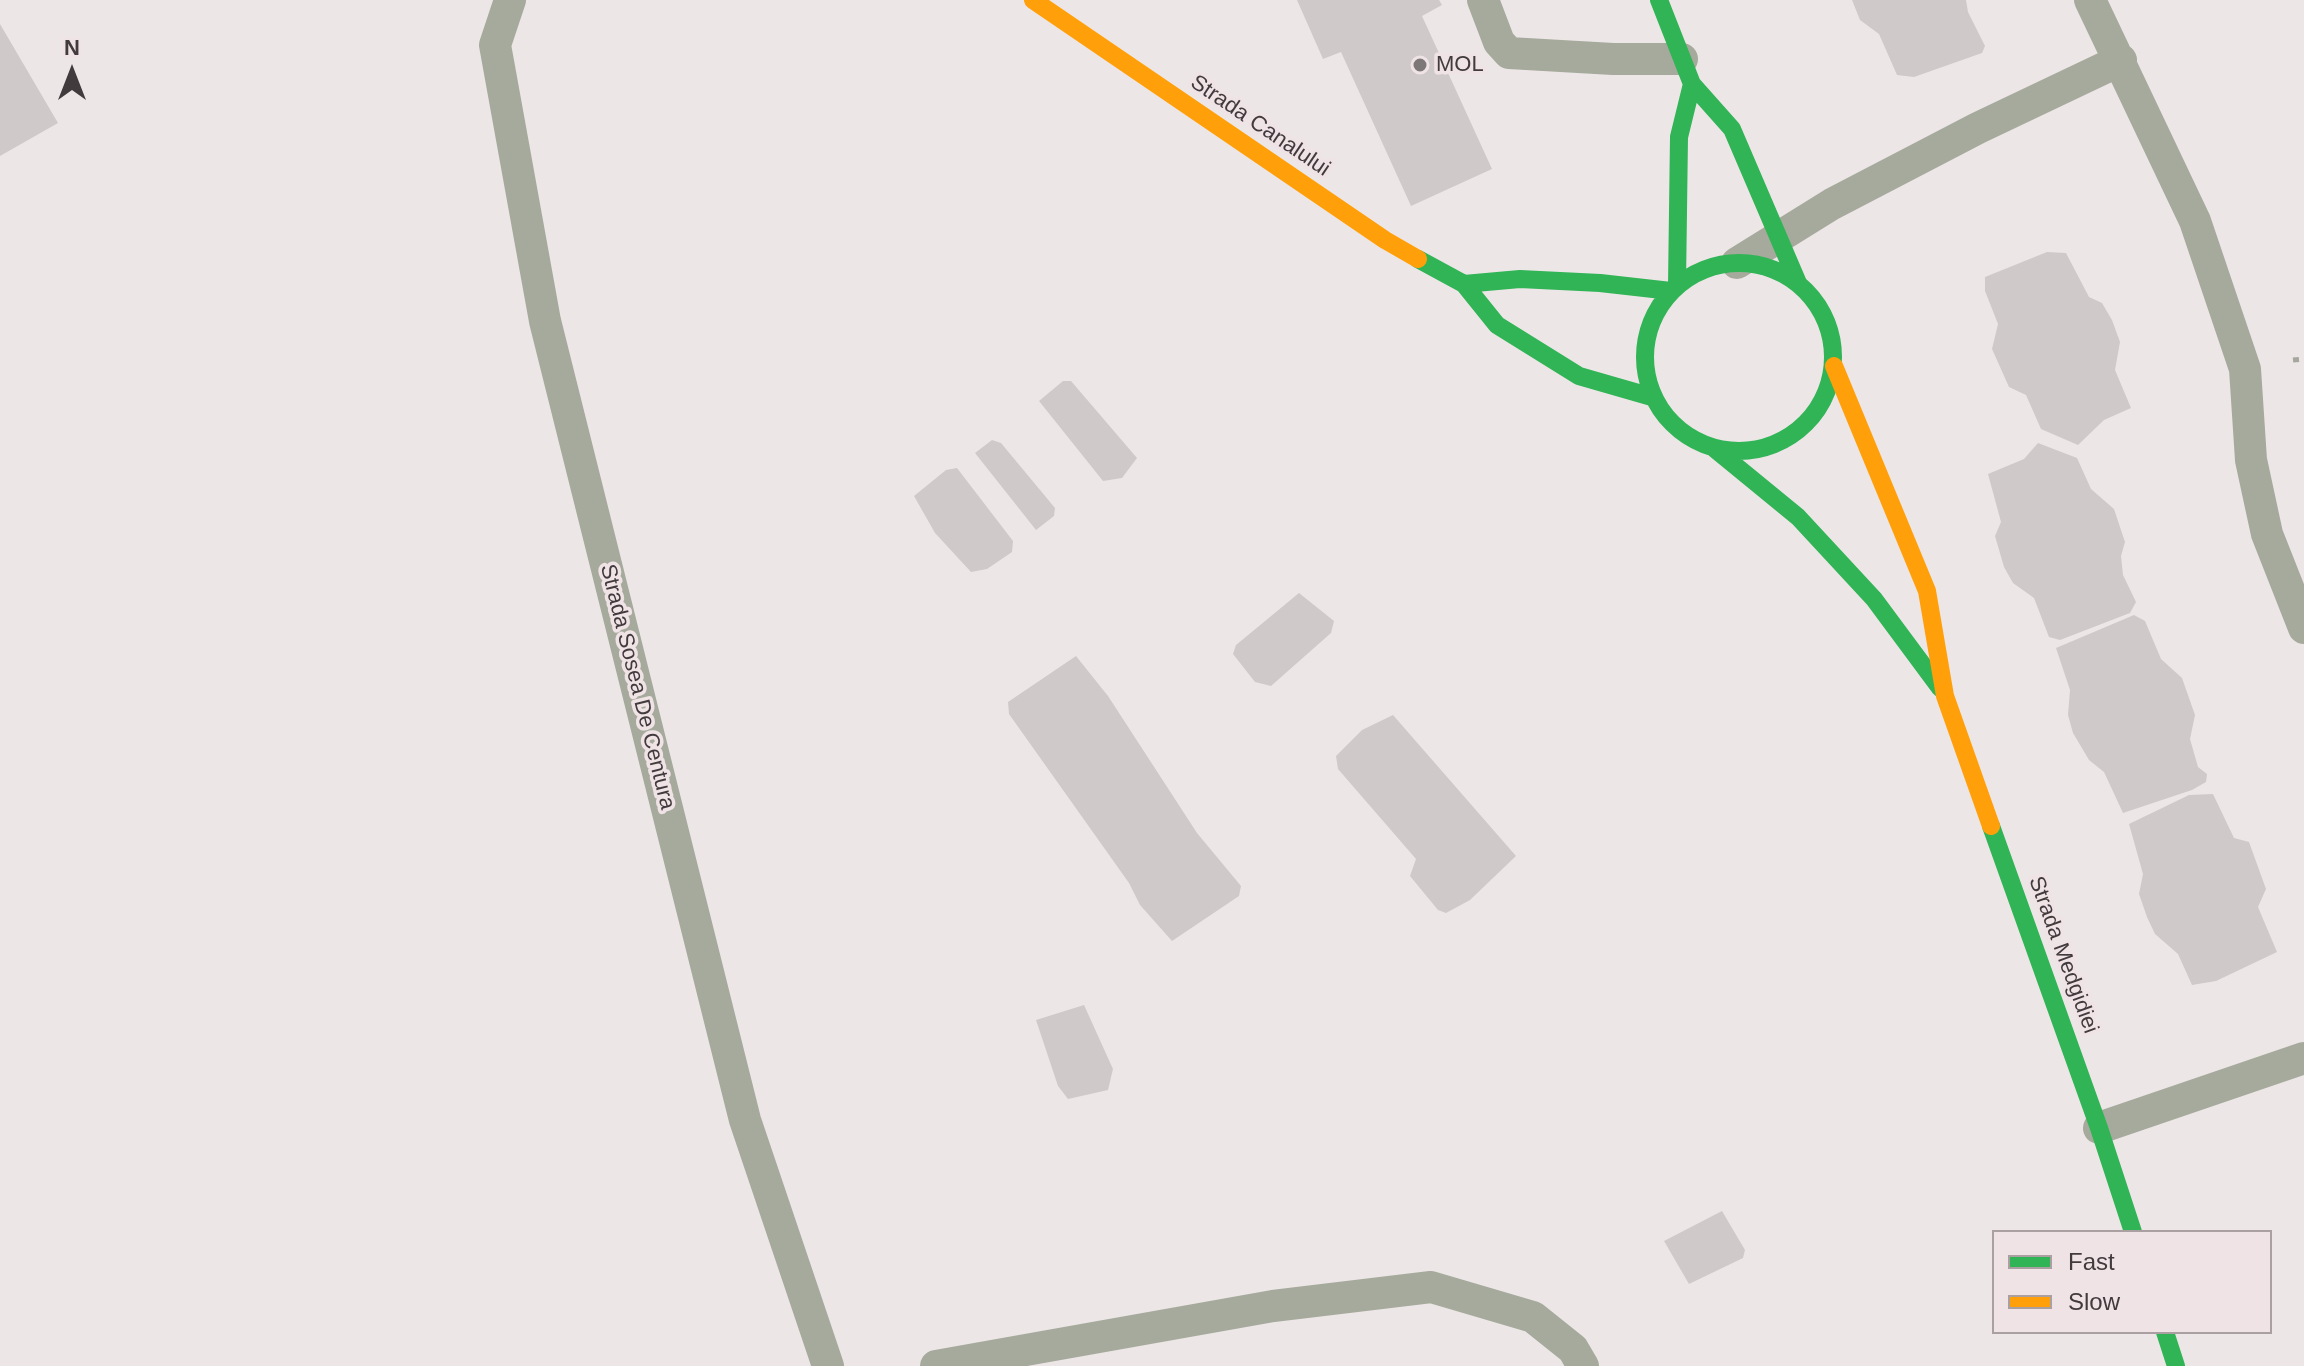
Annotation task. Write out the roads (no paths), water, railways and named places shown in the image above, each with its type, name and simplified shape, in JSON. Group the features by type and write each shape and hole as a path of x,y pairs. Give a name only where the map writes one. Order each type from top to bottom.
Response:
{"main road":[{"name":"Strada Canalului","path":"1033,0 1385,240 1464,284 1497,325 1579,376 1652,397"},
{"path":"1659,0 1687,72 1732,129 1798,283"},
{"path":"1674,288 1679,137 1687,72"},
{"path":"1737,263 1770,268 1798,283 1815,300 1826,320 1834,366 1827,392 1813,415 1794,435 1770,447 1743,452 1715,449 1690,439 1668,420 1652,397 1645,370 1645,341 1654,314 1674,288 1705,269 1737,263"},
{"path":"1464,284 1520,279 1674,288"},
{"name":"Strada Medgidiei","path":"1834,366 1927,591 1945,696 2132,1230"},
{"name":"Strada Medgidiei","path":"1715,449 1798,517 1874,599 1945,696"},
{"path":"2166,1334 2176,1366"}],"lane":[{"name":"Strada Sosea De Centura","path":"510,0 495,45 545,321 745,1120 828,1366"},
{"path":"1483,0 1499,42 1509,53 1613,59 1687,72"},
{"path":"2090,0 2195,221 2245,369 2251,460 2267,534 2304,628"},
{"path":"1737,263 1832,204 1978,128 2121,60"},
{"path":"2099,1128 2304,1058"},
{"path":"936,1366 1048,1356 1273,1306 1431,1287 1533,1317 1573,1349 1583,1366"}],"place":[{"name":"MOL","path":"1420,65"}]}
